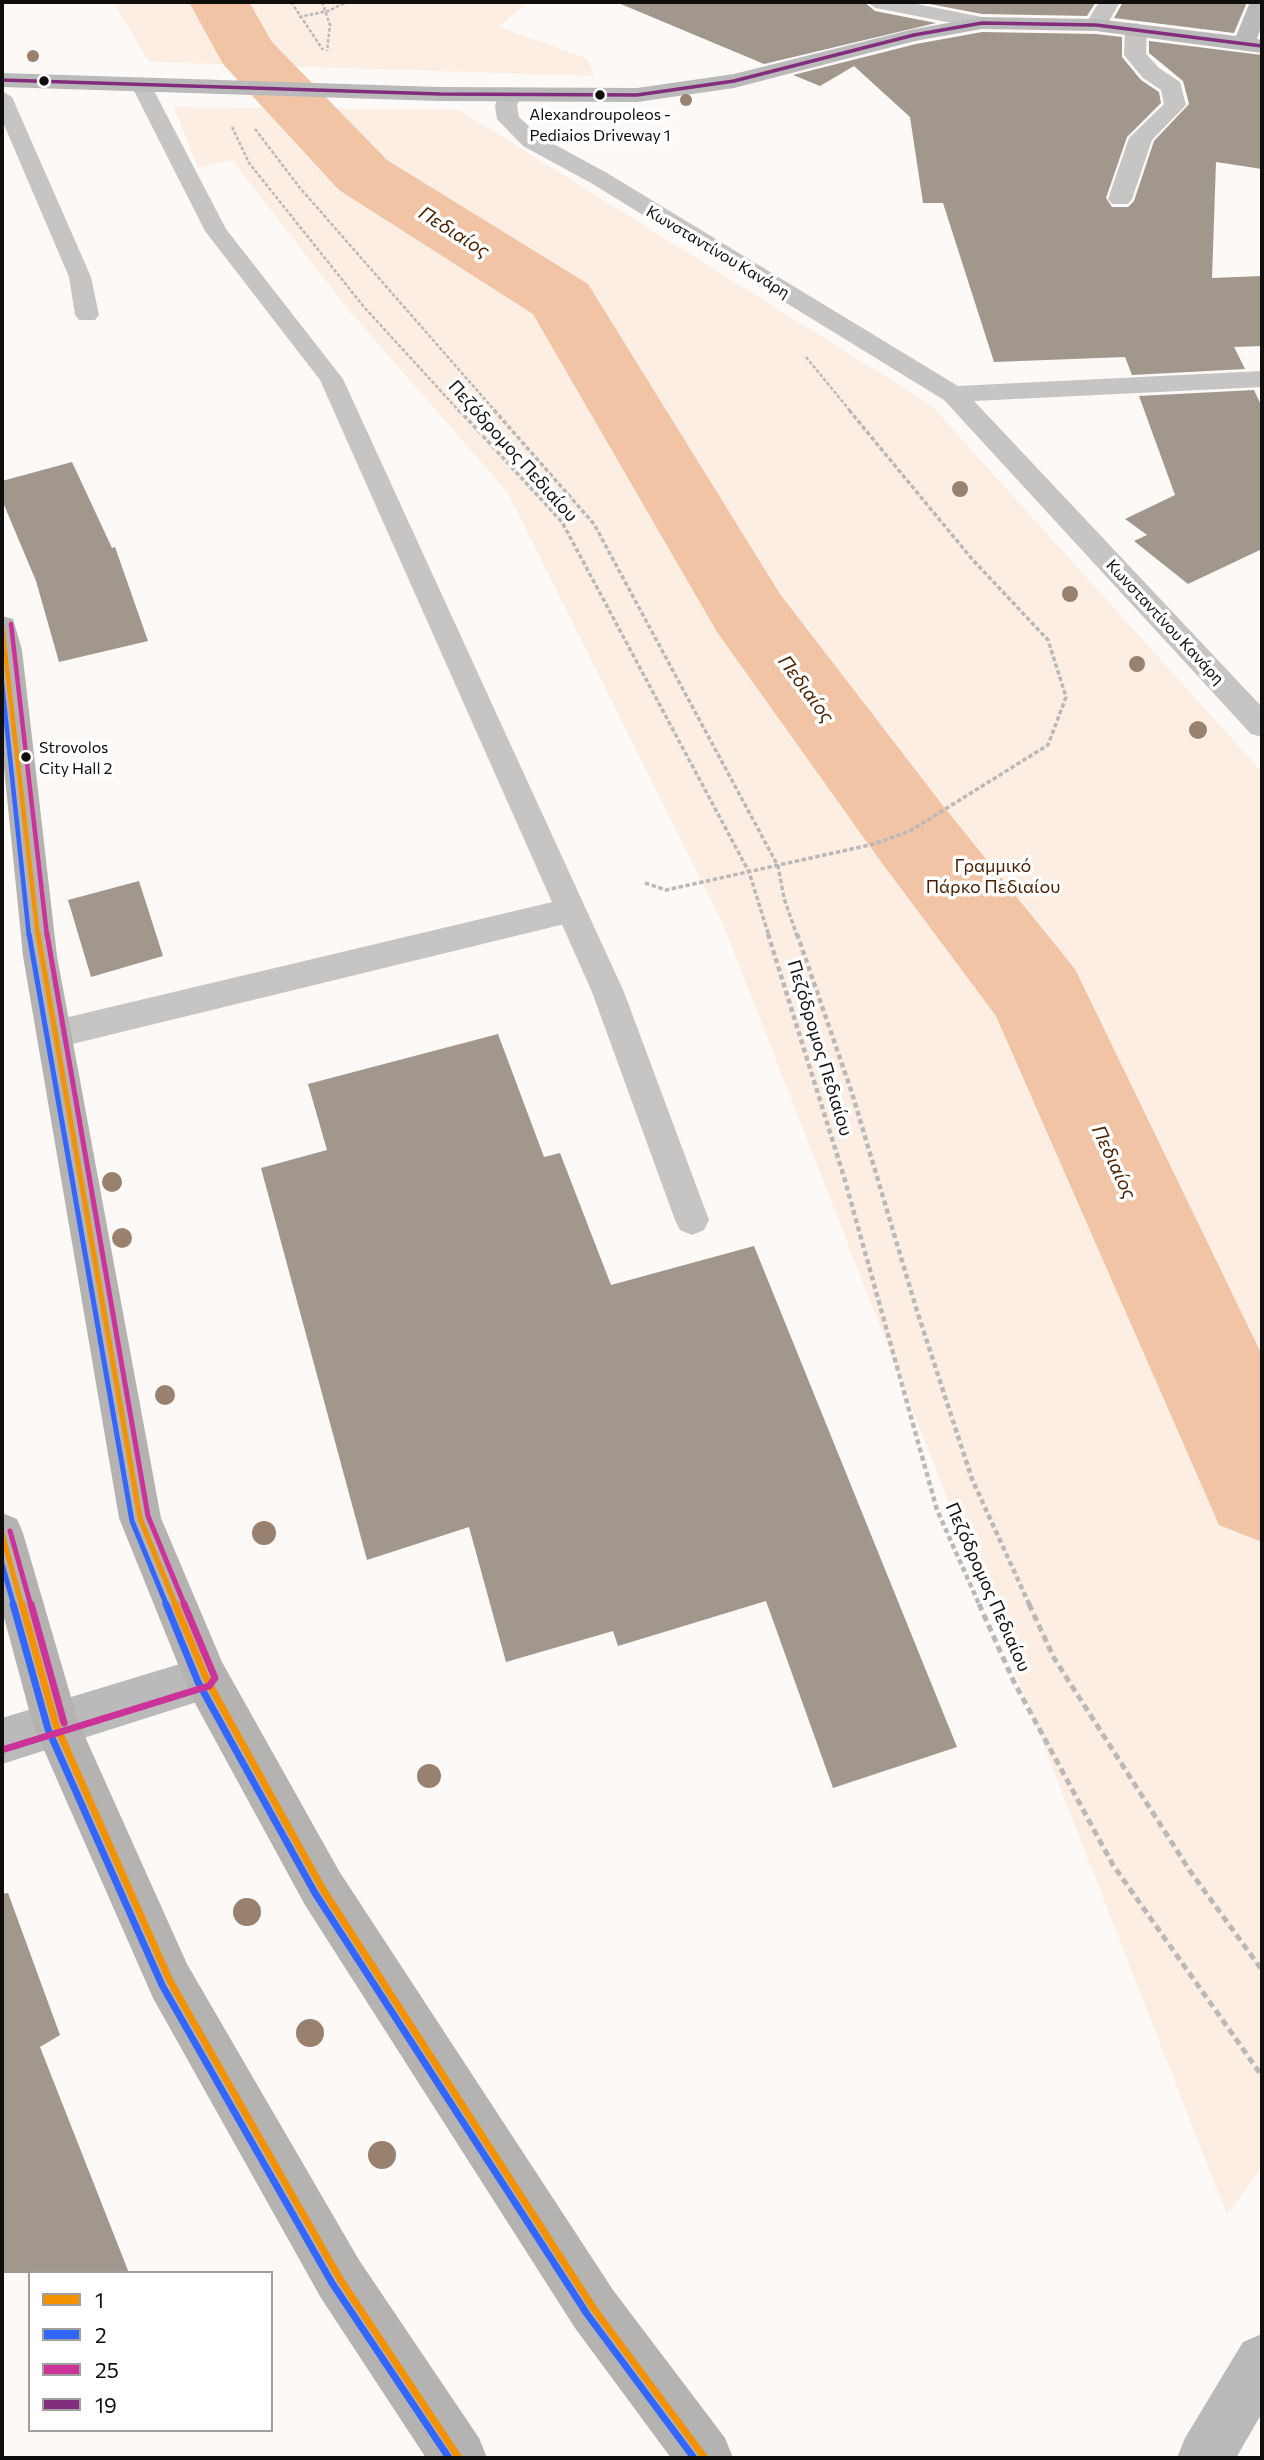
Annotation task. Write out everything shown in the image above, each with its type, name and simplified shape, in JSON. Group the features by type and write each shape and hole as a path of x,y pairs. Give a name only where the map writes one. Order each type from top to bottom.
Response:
{"main road":[{"path":"2,626 8,650 40,956 140,1518 206,1678 337,1911 594,2309 705,2458"},
{"path":"2,1533 56,1726 170,1982 340,2278 459,2458"}],"street":[{"path":"876,2 982,23"},
{"path":"1096,25 1109,2"},
{"path":"2,80 590,96 685,90 789,69 914,34 982,23 1096,25 1253,45 1260,2"},
{"path":"1120,199 1142,138 1175,105 1172,87 1151,73 1135,55 1136,29"},
{"name":"Κωνσταντίνου Κανάρη","path":"510,94 506,106 508,119 531,141 599,178 953,394 1262,726"},
{"path":"953,394 1262,379"},
{"path":"56,1034 569,911"},
{"path":"2,1741 206,1678"},
{"path":"1209,2456 1262,2361"}],"lane":[{"path":"140,83 216,231 331,379 569,911 608,992 692,1220"},
{"path":"2,97 80,278 87,315"}],"path":[{"path":"290,2 326,54 332,28 328,11 322,2"},
{"path":"299,17 328,11 347,2"},
{"name":"Πεζόδρομος Πεδιαίου","path":"231,125 248,163 364,307 562,522 750,872 844,1177 937,1510 1014,1682 1113,1865 1262,2076"},
{"path":"254,128 300,188 594,524 778,866 784,898 852,1093 917,1311 972,1479 1054,1658 1190,1871 1262,1970"},
{"path":"646,883 666,890 874,844 910,831 1048,745 1066,697 1048,640 972,559 800,350 794,298"}],"green space":[{"path":"113,2 527,2 499,27 588,59 594,76 149,62"},
{"name":"Γραμμικό Πάρκο Πεδιαίου","path":"174,107 459,110 931,405 1262,772 1262,2167 1227,2215 723,924 508,493 347,308 232,160 198,168"}],"building":[{"path":"616,2 864,2 875,11 936,23 764,64"},
{"path":"919,2 1096,2 1087,16 982,14"},
{"path":"1123,2 1247,2 1234,33 1114,18"},
{"path":"982,32 1122,37 1122,57 1141,80 1159,92 1161,103 1127,137 1106,198 1112,207 1128,207 1134,201 1154,141 1189,104 1183,81 1149,53 1149,41 1262,55 1262,169 1216,162 1212,278 1262,276 1262,346 1234,347 1245,369 1132,375 1125,357 994,362 943,203 923,203 910,117 854,66 820,86 793,75 916,44"},
{"path":"1254,390 1262,407 1262,549 1188,584 1134,541 1147,535 1125,519 1175,495 1139,396"},
{"path":"72,462 112,548 115,547 148,641 59,662 36,581 2,500 2,481"},
{"path":"139,881 163,956 91,977 68,900"},
{"path":"498,1034 544,1157 560,1153 611,1285 754,1246 957,1747 833,1788 766,1601 618,1646 613,1631 506,1662 469,1527 367,1560 261,1168 327,1150 308,1084"},
{"path":"8,1893 60,2035 40,2047 128,2271 2,2273 2,1894"}],"waterway":[{"name":"Πεδιαίος","path":"219,2 245,51 363,175 562,300 748,612 910,831 1039,997 1262,1485"}],"transit line":[{"name":"19","path":"2,80 440,94 637,95 734,81 914,35 982,23 1096,25 1262,46"},
{"name":"25","path":"5,1749 209,1686 215,1678 148,1516 49,955 11,624"},
{"name":"1","path":"2,626 40,956 140,1518 206,1678 322,1888 594,2309 705,2458"},
{"name":"2","path":"2,683 31,958 132,1521 198,1682 315,1893 587,2314 694,2458"},
{"name":"25","path":"10,1531 64,1723"},
{"name":"1","path":"2,1533 56,1725 170,1981 340,2279 459,2458"},
{"name":"2","path":"2,1564 48,1729 162,1985 332,2283 449,2458"}],"place":[{"name":"Alexandroupoleos - Pediaios Driveway 1","path":"600,95"},
{"name":"Strovolos City Hall 2","path":"26,757"}]}
